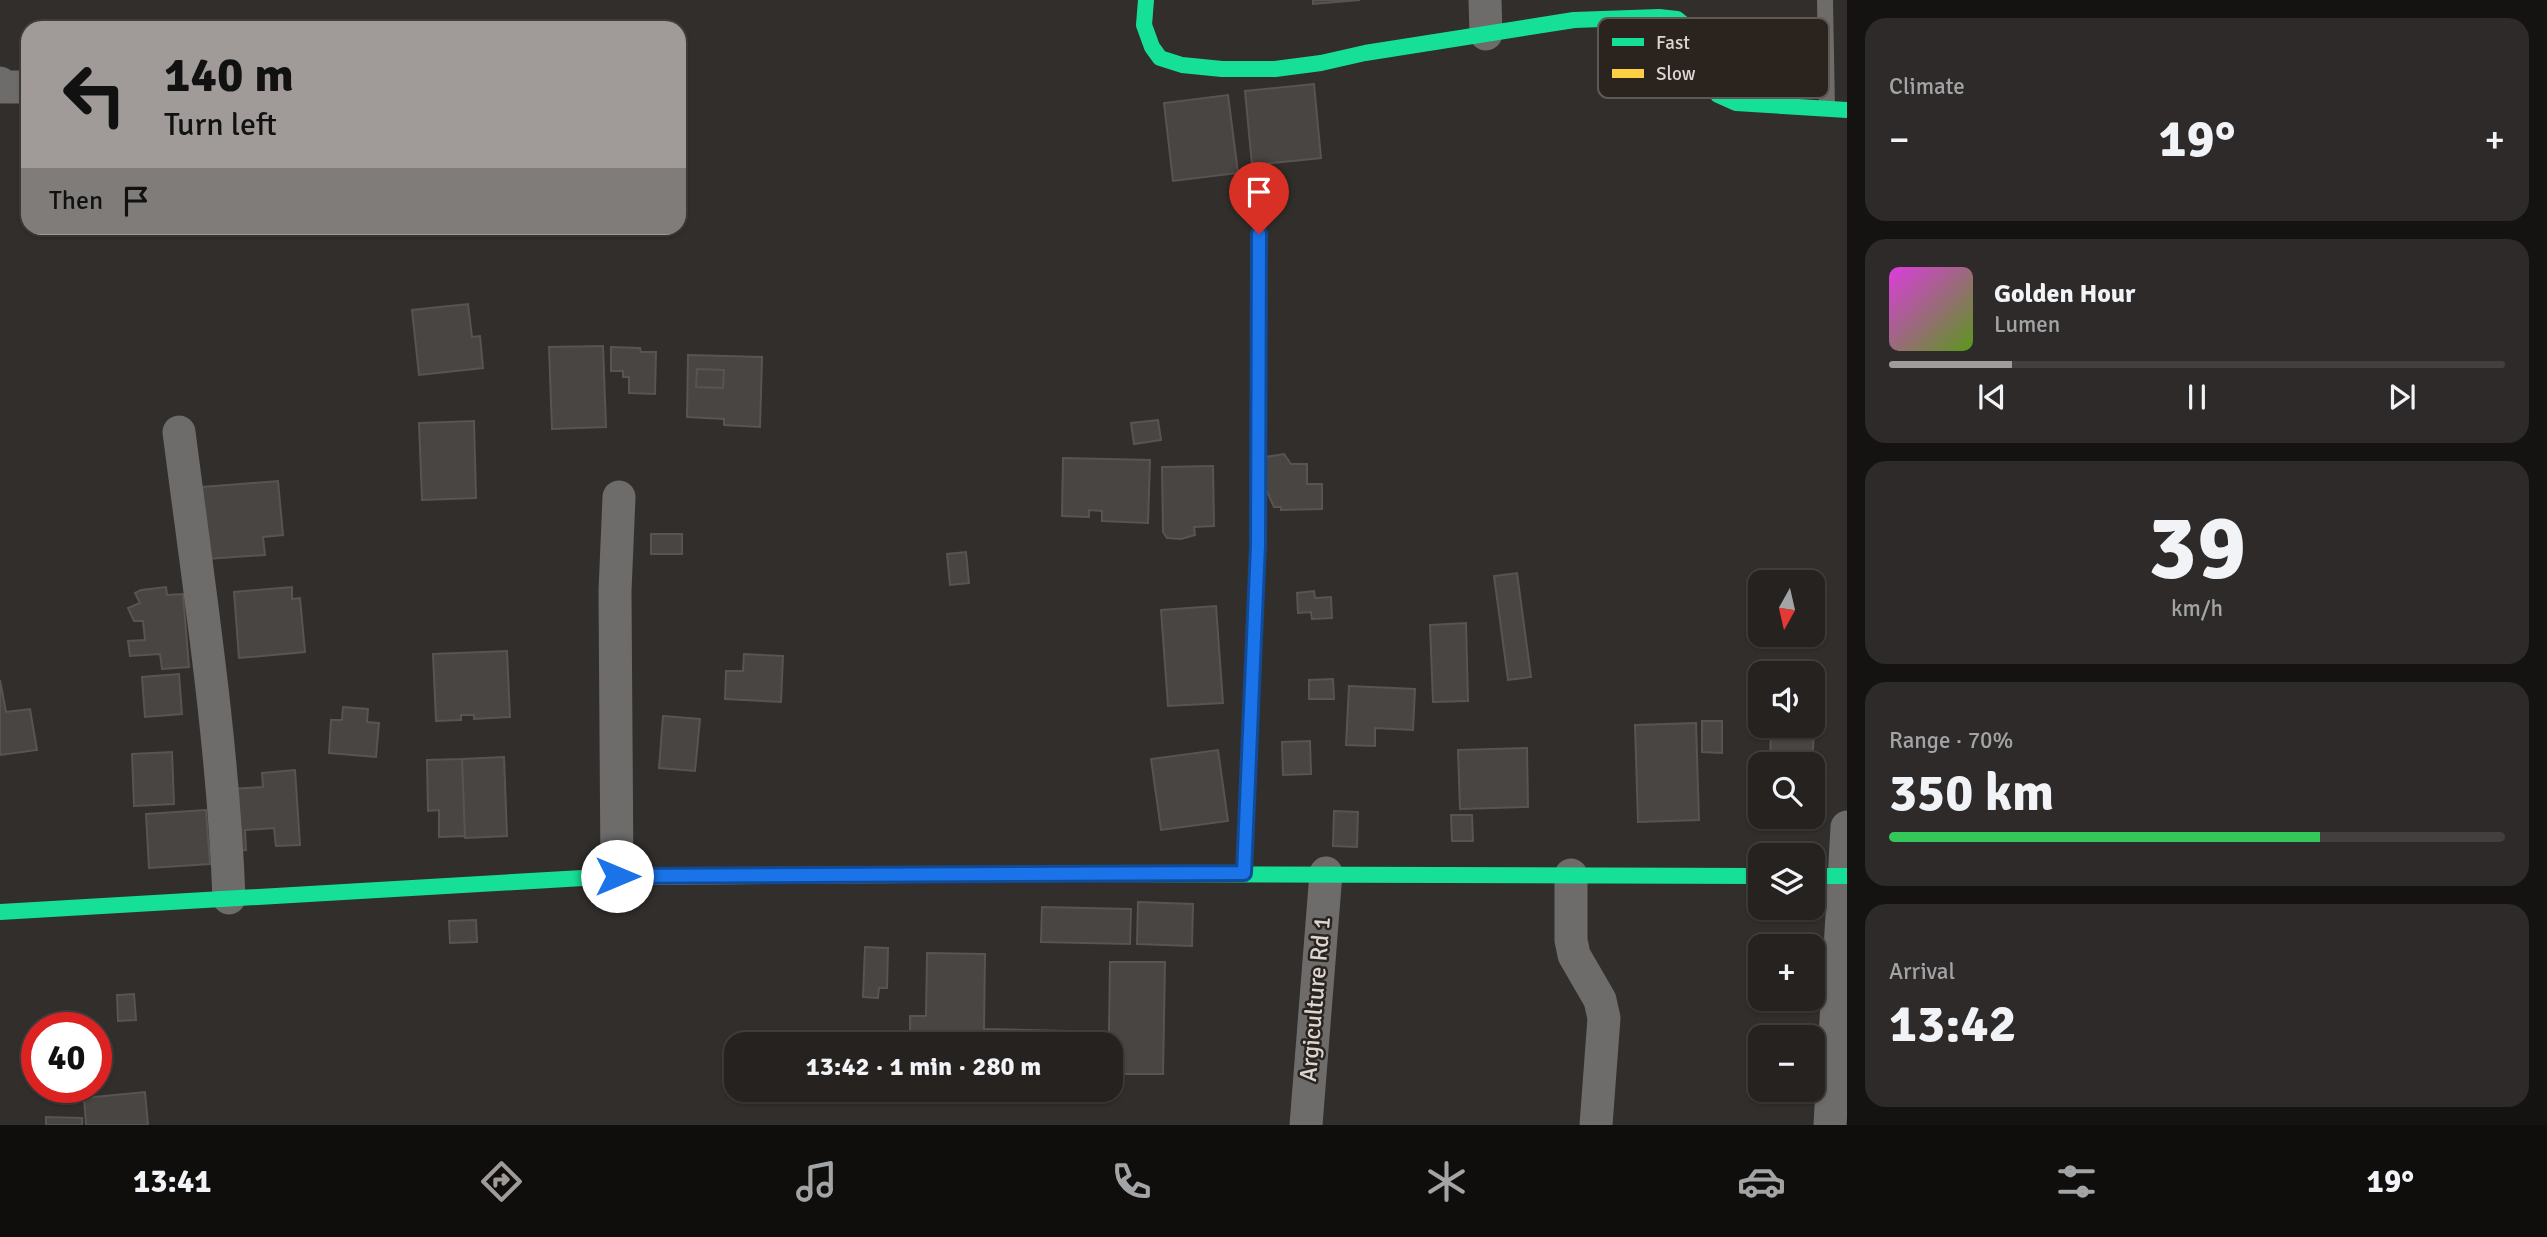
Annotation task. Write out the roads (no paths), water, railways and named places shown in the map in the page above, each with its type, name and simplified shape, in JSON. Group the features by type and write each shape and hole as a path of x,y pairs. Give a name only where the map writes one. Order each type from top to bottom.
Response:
{"street":[{"path":"1146,0 1144,25 1152,47 1160,58 1182,65 1209,68 1275,69 1574,20 1598,19"},
{"path":"1485,0 1486,34"},
{"path":"1631,18 1668,18"},
{"path":"0,83 3,87 21,87"},
{"path":"1725,98 1736,103 1847,110"},
{"path":"1244,873 1258,545 1259,234"},
{"path":"179,432 222,774 229,898"},
{"path":"617,876 615,592 619,497"},
{"path":"1830,1125 1835,876 1847,827"},
{"path":"0,912 617,876 1244,873 1748,876"},
{"name":"Argiculture Rd 1","path":"1306,1125 1326,873"},
{"path":"1572,875 1572,947 1579,967 1600,1000 1604,1018 1597,1125"}],"lane":[{"path":"1825,0 1825,18"},
{"path":"1826,98 1826,108"}]}
